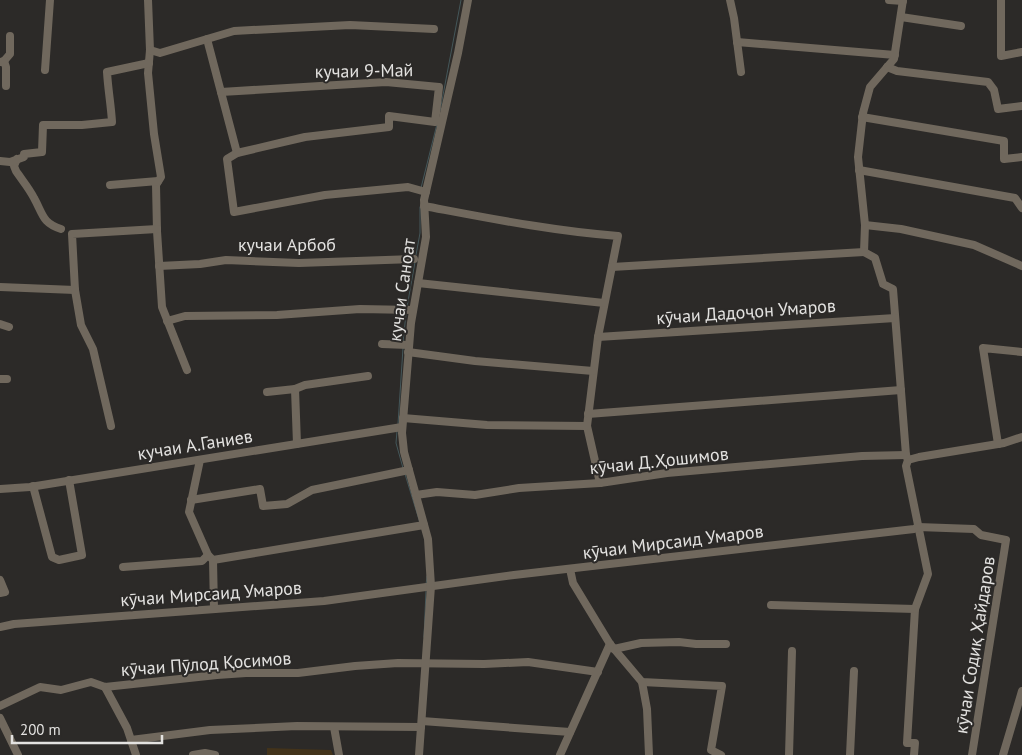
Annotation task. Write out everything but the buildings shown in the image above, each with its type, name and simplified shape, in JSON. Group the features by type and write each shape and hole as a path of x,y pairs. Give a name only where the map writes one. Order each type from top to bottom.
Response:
{"street":[{"path":"45,70 50,0"},
{"path":"148,0 150,50 148,73 154,134 161,177 156,185 162,307 187,370"},
{"name":"кучаи Саноат","path":"420,755 428,587 428,539 422,525 416,495 406,471 399,427 403,418 405,347 409,310 418,284 426,237 422,191 458,53 468,0"},
{"path":"730,0 741,72"},
{"path":"864,252 865,225 858,157 862,117 870,87 894,60 895,55 903,1 889,0"},
{"path":"1000,0 1001,56 1022,52"},
{"path":"901,17 961,26"},
{"path":"150,50 160,53 234,31 350,25 434,29"},
{"path":"6,86 6,67 2,62 10,54 10,36"},
{"path":"207,39 237,154 227,159 234,212 325,195 408,187 422,191"},
{"path":"737,42 895,55"},
{"path":"0,160 10,162 24,157 24,154 42,152 43,125 82,125 112,122 107,72 149,63"},
{"path":"887,67 897,71 988,82 994,90 998,108 1022,106"},
{"name":"кучаи 9-Май","path":"221,92 386,82 439,87 435,122 388,116 388,127 306,137 237,154"},
{"path":"862,117 1004,141 1004,159 1022,158"},
{"path":"17,159 14,166 16,171 34,198 42,218 52,226 61,229"},
{"path":"859,170 1015,198 1022,208"},
{"path":"110,185 158,181"},
{"path":"424,206 513,223 618,236 598,337 587,426 600,483"},
{"path":"865,225 901,230 974,245 1022,266"},
{"path":"112,426 93,348 81,325 75,290 72,234 157,229"},
{"path":"612,267 864,252 875,258 883,284 893,290 907,458 906,466 928,574 914,609 907,743 915,743 914,755"},
{"name":"кучаи Арбоб","path":"159,266 200,264 226,260 299,263 414,260"},
{"path":"418,284 604,303"},
{"path":"0,287 75,290"},
{"path":"167,321 184,316 277,315 360,309 409,310"},
{"name":"кӯчаи Дадоҷон Умаров","path":"598,337 895,318"},
{"path":"0,324 9,327"},
{"path":"382,344 475,361 593,371"},
{"path":"998,444 983,348 1005,352 1022,352"},
{"path":"267,392 295,390 305,384 368,376"},
{"path":"295,390 297,444"},
{"path":"588,414 901,390"},
{"path":"403,418 487,425 587,426"},
{"name":"кучаи А.Ганиев","path":"0,489 33,486 399,427"},
{"name":"кӯчаи Д.Ҳошимов","path":"416,495 436,492 475,495 519,488 600,483 667,473 862,456 907,458 998,444 1022,436"},
{"path":"200,460 189,512 211,557 214,609"},
{"path":"191,500 260,489 263,506 287,504 312,490 406,471"},
{"path":"33,486 52,557 60,560 82,555 69,480"},
{"path":"123,567 202,560 211,557 422,525"},
{"name":"кӯчаи Мирсаид Умаров","path":"0,628 14,624 324,601 918,527"},
{"name":"кӯчаи Содиқ Ҳайдаров","path":"918,527 974,529 981,535 1006,540 972,755"},
{"path":"570,569 573,583 612,646 642,682 647,709 649,755"},
{"path":"0,580 5,592 0,593"},
{"path":"771,605 914,609"},
{"path":"612,646 679,642 726,644"},
{"path":"560,755 612,646"},
{"path":"789,755 792,650"},
{"name":"кӯчаи Пӯлод Қосимов","path":"0,706 40,687 61,690 91,682 105,687 246,673 298,673 355,666 528,662 598,672"},
{"path":"850,755 854,671"},
{"path":"642,682 722,686 711,750 721,755"},
{"path":"105,687 127,728 136,755"},
{"path":"1003,755 1020,704 1022,691"},
{"path":"0,718 18,755"},
{"path":"130,740 210,730 297,726 420,726 570,732"},
{"path":"334,726 339,755"},
{"path":"193,755 215,755"}],"shaded area":[{"path":"267,748 331,750 333,755 267,755"}],"waterway":[{"path":"440,111 461,0"},
{"path":"421,188 437,124"},
{"path":"416,255 420,233 420,207"},
{"path":"407,307 415,262"},
{"path":"403,342 406,314"},
{"path":"398,424 403,348"},
{"path":"397,431 396,443 403,468"},
{"path":"405,474 420,523"},
{"path":"426,585 427,576"},
{"path":"424,637 426,591"}]}
